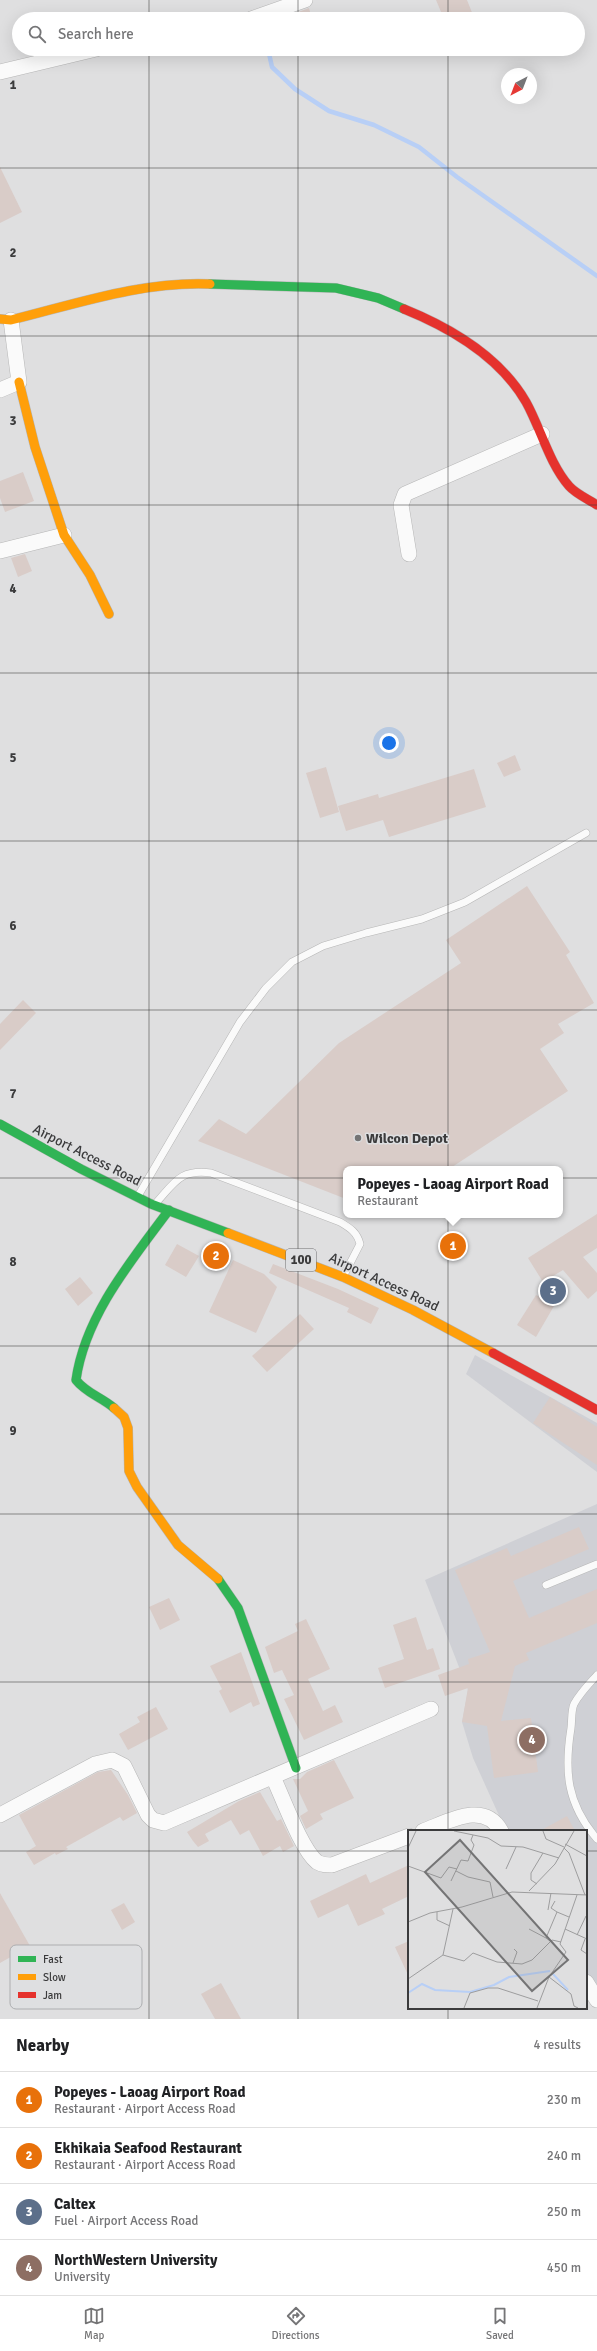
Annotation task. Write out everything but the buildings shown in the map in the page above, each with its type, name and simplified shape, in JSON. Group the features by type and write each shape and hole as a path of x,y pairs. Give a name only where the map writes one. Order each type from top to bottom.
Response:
{"street":[{"path":"271,12 305,0"},
{"path":"0,72 67,56"},
{"path":"109,614 90,575 64,535 35,447 5,319 143,288 189,284 336,288 378,298 425,317 466,340 498,366 525,401 558,470 570,487 597,505"},
{"path":"0,390 19,382"},
{"path":"409,554 401,505 405,494 542,434"},
{"path":"0,551 64,535"},
{"name":"Airport Access Road","path":"0,1124 81,1169 137,1197 343,1277 413,1310 545,1380 597,1410"},
{"path":"169,1210 127,1270 87,1339 80,1358 76,1380 84,1390 102,1398 124,1417 128,1428 128,1471 178,1545 217,1578 227,1590 238,1608 296,1768"},
{"path":"0,1815 103,1760 112,1760 124,1766 148,1815 153,1820 164,1823 296,1768 431,1709"},
{"path":"273,1777 307,1849 318,1862 324,1865 332,1865 408,1836"},
{"path":"426,1830 464,1816 480,1814 498,1825 500,1830"},
{"path":"587,1984 597,2000"}],"lane":[{"path":"137,1197 240,1022 266,988 292,962 323,946 366,933 422,919 465,902 586,833"},
{"path":"155,1205 184,1175 196,1171 211,1173 340,1222 351,1228 358,1236 360,1244 343,1277"},
{"path":"546,1585 597,1564"},
{"path":"597,1675 584,1689 573,1705 567,1754 567,1777 582,1822 597,1839"}],"shaded area":[{"path":"475,1355 597,1423 597,1472 466,1374"},
{"path":"597,1504 597,1993 587,1978 587,1830 506,1830 473,1758 462,1722 468,1690 425,1580"}],"waterway":[{"path":"270,56 272,67 295,89 329,111 374,125 419,147 457,177 597,276"}],"traffic: fast":[{"path":"210,284 336,288 378,298 404,309"},
{"path":"0,1124 81,1169 151,1204 228,1233"},
{"path":"114,1408 89,1392 76,1380 81,1356 99,1312 112,1290 125,1269 169,1210"},
{"path":"218,1579 238,1608 296,1768"}],"traffic: slow":[{"path":"0,319 11,320 134,290 159,286 210,284"},
{"path":"19,382 35,447 64,535 90,575 109,614"},
{"path":"228,1233 343,1277 413,1310 493,1353"},
{"path":"114,1408 124,1417 128,1428 129,1471 137,1487 178,1545 218,1579"}],"traffic: jam":[{"path":"404,309 439,325 456,335 473,346 503,371 526,402 562,477 575,492 597,505"},
{"path":"493,1353 597,1410"}],"place":[{"name":"Wilcon Depot","path":"358,1138"},
{"name":"Popeyes - Laoag Airport Road","path":"453,1246"},
{"name":"Ekhikaia Seafood Restaurant","path":"216,1256"},
{"name":"Caltex","path":"553,1291"},
{"name":"NorthWestern University","path":"532,1740"}]}
